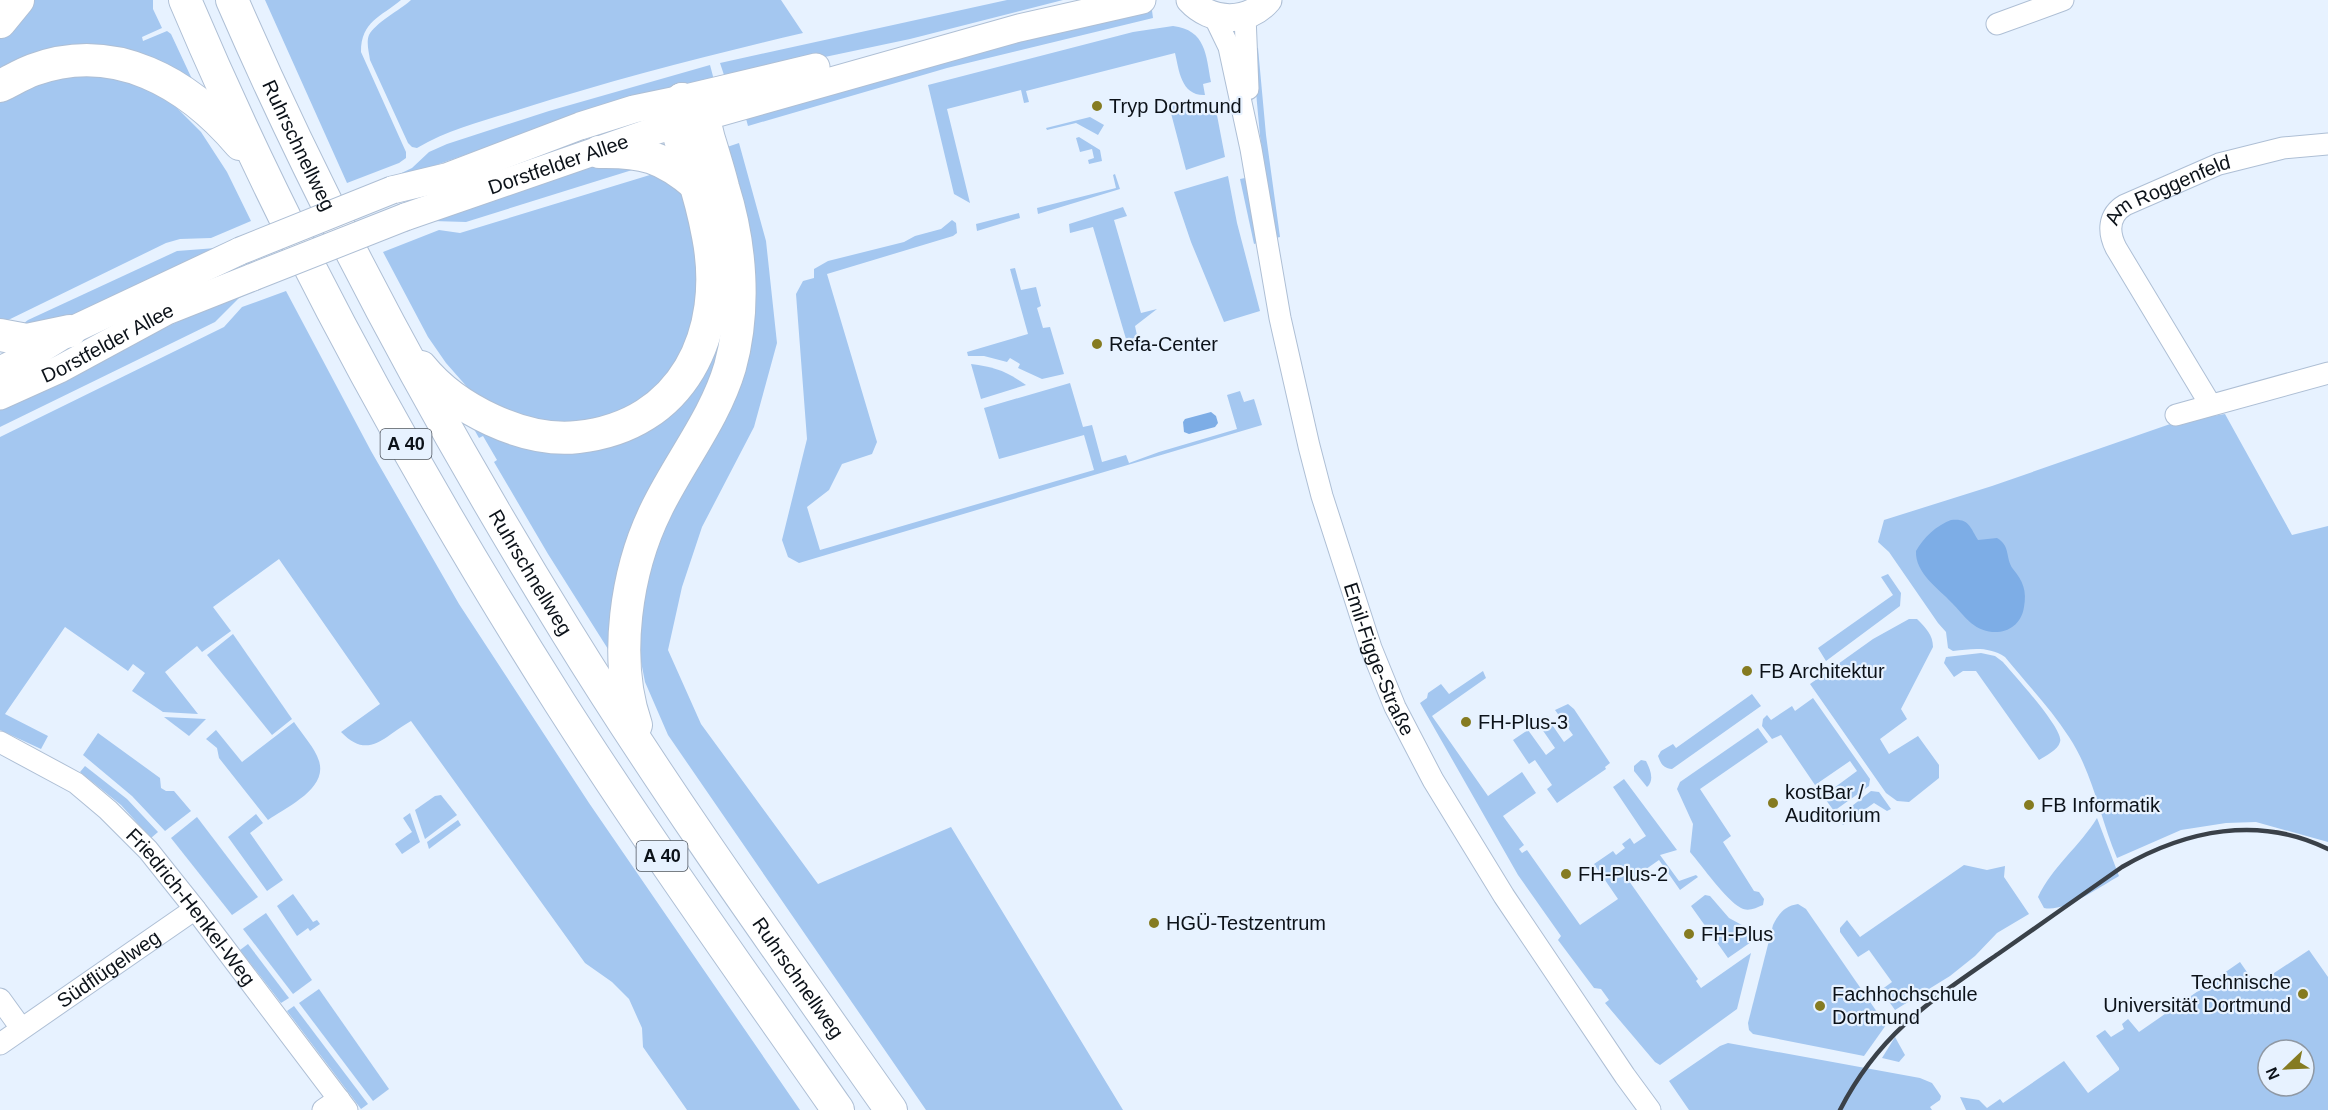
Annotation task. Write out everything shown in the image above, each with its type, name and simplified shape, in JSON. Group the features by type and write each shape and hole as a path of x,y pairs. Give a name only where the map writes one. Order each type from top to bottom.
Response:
{"highway":[{"path":"0,22 18,0"},
{"name":"A 40","path":"185,0 272,189 322,288 414,459 560,703 709,925 838,1110"},
{"name":"Ruhrschnellweg","path":"232,0 321,192 394,333 499,520 568,634 659,775 891,1110"},
{"path":"0,86 34,70 82,60 127,65 147,72 176,86 203,105 246,152 272,189"},
{"path":"394,333 424,372 438,384 470,407 513,429 563,439 615,430 654,410 683,380 696,360 708,327 713,296 709,239 696,185 687,114"},
{"path":"659,775 639,736 627,689 626,621 632,579 646,532 657,507 719,398 730,367 738,331 738,258 730,208 687,114"},
{"path":"599,152 624,151 648,155 679,171 696,185"},
{"path":"0,335 27,340 70,331"}],"main road":[{"name":"Dorstfelder Allee","path":"0,396 60,369 167,311 405,217 599,152 687,114 1085,0"},
{"name":"Dorstfelder Allee","path":"0,370 33,354 70,331 240,251 392,190 446,177 580,126 634,109 687,114 1009,31 1142,0"},
{"path":"1190,0 1199,9 1214,16 1232,18 1256,11 1268,0"}],"street":[{"path":"1997,24 2062,0"},
{"name":"Emil-Figge-Straße","path":"1214,16 1229,47 1251,149 1283,328 1322,496 1367,638 1395,707 1433,780 1504,896 1650,1110"},
{"name":"Emil-Figge-Straße","path":"1245,16 1251,149"},
{"name":"Am Roggenfeld","path":"2210,404 2112,239 2110,229 2114,215 2125,205 2219,164 2283,148 2328,144"},
{"path":"2176,415 2328,373"},
{"name":"Friedrich-Henkel-Weg","path":"0,742 58,771 92,796 148,850 195,909 336,1106"},
{"name":"Südflügelweg","path":"0,1044 195,909"},
{"path":"0,999 21,1028"}],"shaded area":[{"path":"30,0 153,0 153,9 162,28 142,37 143,41 167,31 171,34 192,79 191,86 156,66 0,73 0,34"},
{"path":"265,0 401,0 368,26 364,33 361,52 406,152 406,158 399,163 347,183"},
{"path":"411,0 781,0 803,33 559,97 456,130 417,148 408,143 370,60 368,44 372,30"},
{"path":"1007,0 1063,0 910,39 725,78 720,63"},
{"path":"1151,3 1153,18 947,68 748,126 745,115"},
{"path":"1173,26 1184,28 1192,33 1202,45 1208,62 1211,82 1203,84 1205,95 1197,94 1186,87 1182,81 1175,53 1026,91 1029,102 1024,103 1021,90 947,109 970,203 954,194 928,85 1133,32"},
{"path":"1252,48 1258,48 1266,135 1280,237 1276,238 1260,136"},
{"path":"710,65 714,80 476,151 388,182 387,180 412,168 429,152 447,144 549,111"},
{"path":"100,69 165,96 201,132 227,172 251,221 211,238 180,239 166,243 0,324 0,97 18,85"},
{"path":"1173,100 1193,109 1216,110 1225,157 1186,170 1168,102"},
{"path":"1090,117 1104,125 1098,135 1076,123 1047,130 1046,128"},
{"path":"1079,137 1100,150 1102,161 1089,164 1088,160 1094,158 1092,149 1080,152 1076,138"},
{"path":"739,143 766,241 777,343 754,427 702,527 682,587 668,650 701,724 818,884 951,827 1123,1110 926,1110 668,735 645,682 637,641 647,554 751,335 755,268 746,216 727,147"},
{"path":"586,166 645,166 466,222 433,221"},
{"path":"663,171 690,200 704,257 693,347 641,408 562,430 499,411 468,388 446,363 428,337 383,252 439,230 460,233"},
{"path":"1115,174 1120,189 1038,214 1037,208 1116,188 1113,175"},
{"path":"1228,176 1237,223 1260,311 1224,322 1191,242 1174,192"},
{"path":"1245,178 1257,243 1254,244 1240,179"},
{"path":"1123,207 1127,216 1114,220 1141,313 1157,309 1135,326 1138,340 1126,339 1093,227 1070,233 1069,224"},
{"path":"1019,213 1020,218 977,231 976,224"},
{"path":"952,220 956,223 957,233 953,236 827,274 877,442 872,454 842,464 829,490 807,507 820,550 1094,470 1084,435 999,459 984,408 1070,383 1083,427 1092,425 1102,462 1126,455 1129,463 1237,429 1227,395 1240,391 1244,402 1254,399 1262,425 799,563 788,557 782,540 807,439 796,294 803,281 814,278 814,269 828,261 904,242 915,236 941,229"},
{"path":"216,248 52,326 19,327 28,320 177,251"},
{"path":"1015,268 1021,290 1036,287 1041,306 1037,308 1043,328 1050,327 1064,374 1042,379 1018,368 1020,364 1010,358 1007,362 984,356 968,356 967,352 1028,334 1010,269"},
{"path":"259,289 239,298 215,322 0,427 0,407 202,310"},
{"path":"286,291 371,451 459,604 589,803 800,1110 687,1110 643,1047 642,1028 629,999 612,982 585,963 411,721 384,739 368,745 360,745 341,732 380,704 279,559 213,607 231,631 202,652 197,646 165,672 198,714 163,712 132,691 145,673 133,664 128,671 65,627 5,714 48,736 41,749 0,730 0,437 224,327 242,307"},
{"path":"714,337 724,338 613,657 548,554 494,462 497,460 483,436 479,438 461,406 615,441"},
{"path":"971,364 1000,370 1026,385 981,399"},
{"path":"1211,412 1216,416 1218,423 1215,427 1189,434 1184,432 1185,419"},
{"path":"2225,414 2292,535 2328,526 2328,842 2256,822 2226,823 2181,830 2117,858 2084,765 2069,737 2054,716 2005,657 1986,650 1953,651 1948,648 1946,632 1889,552 1878,542 1884,520 1992,486 2176,422"},
{"path":"1951,520 1965,522 1971,527 1978,540 1997,538 2006,548 2011,565 2022,582 2025,596 2021,616 2010,628 2003,631 1987,631 1971,623 1928,580 1919,566 1916,551 1919,546 1926,537"},
{"path":"1888,574 1901,593 1900,606 1826,661 1818,648 1893,595 1881,577"},
{"path":"1909,619 1917,619 1926,629 1932,639 1933,647 1901,709 1907,719 1880,739 1889,754 1918,736 1939,765 1939,778 1909,802 1897,801 1886,793 1810,684 1873,639"},
{"path":"233,634 292,719 272,735 207,655"},
{"path":"1981,653 1995,656 2003,662 2055,726 2059,736 2059,745 2039,760 1976,671 1963,671 1954,677 1944,663 1946,657"},
{"path":"1483,671 1486,678 1432,716 1488,796 1522,772 1536,793 1503,816 1524,845 1519,849 1522,853 1527,850 1580,925 1618,899 1594,864 1613,851 1616,855 1625,848 1622,844 1630,838 1634,844 1646,836 1613,787 1624,779 1677,850 1660,855 1679,881 1696,875 1698,877 1680,890 1659,860 1629,881 1698,979 1696,981 1701,988 1751,953 1737,1009 1660,1065 1605,1003 1609,1000 1601,989 1594,988 1558,940 1561,936 1518,875 1420,703 1427,698 1428,693 1441,684 1449,694"},
{"path":"1752,694 1761,706 1672,769 1664,767 1658,756 1661,751 1673,744 1676,748"},
{"path":"1813,698 1870,779 1869,786 1834,811 1823,796 1857,771 1850,761 1815,785 1781,735 1772,739 1762,726 1763,719 1767,715 1771,720 1792,706 1795,711"},
{"path":"1568,704 1574,709 1610,763 1605,767 1606,769 1557,803 1547,789 1552,785 1535,760 1529,764 1513,740 1528,730 1546,755 1555,748 1537,722 1546,716 1564,742 1573,735 1555,710"},
{"path":"164,717 206,719 189,736"},
{"path":"294,722 315,751 320,771 312,789 268,820 219,758 217,748 206,739 216,730 242,762"},
{"path":"1758,728 1768,742 1700,789 1731,836 1723,842 1754,891 1759,892 1764,899 1763,905 1746,910 1728,898 1690,852 1693,824 1677,789 1680,782"},
{"path":"98,733 160,778 161,788 174,791 191,811 165,831 132,796 83,755"},
{"path":"1641,760 1646,761 1651,774 1651,781 1647,787 1634,771 1634,766"},
{"path":"85,766 127,799 158,832 151,838 121,805 80,772"},
{"path":"1871,791 1879,792 1891,809 1887,811 1874,803 1843,825 1838,817"},
{"path":"441,795 457,815 425,839 415,810 435,796"},
{"path":"410,813 420,842 402,854 395,844 412,832 403,818"},
{"path":"256,814 263,823 250,833 283,880 267,891 228,837"},
{"path":"197,817 258,897 232,915 171,838"},
{"path":"2097,818 2119,876 2072,903 2062,907 2044,908 2038,897 2044,886"},
{"path":"458,820 461,825 429,849 427,842"},
{"path":"1964,865 1987,870 2005,866 2004,877 2029,914 1997,933 1975,956 1950,976 1895,1010 1881,990 1892,982 1869,950 1858,957 1840,932 1840,928 1847,920 1860,937"},
{"path":"293,894 313,922 317,920 320,924 310,931 308,928 297,936 277,906"},
{"path":"1705,895 1710,896 1729,918 1751,930 1754,940 1728,958 1691,906"},
{"path":"1798,904 1806,909 1886,1025 1864,1056 1753,1034 1749,1030 1748,1023 1773,925 1783,911 1789,906"},
{"path":"266,913 312,980 293,994 243,929"},
{"path":"248,944 289,998 281,1003 240,950"},
{"path":"2309,950 2328,977 2328,1110 1966,1110 1960,1097 1979,1100 1987,1108 2000,1099 2003,1103 2064,1061 2088,1093 2119,1070 2096,1036 2105,1030 2111,1037 2124,1029 2122,1024 2128,1019 2139,1032 2240,962 2256,985"},
{"path":"319,989 389,1089 373,1101 299,1003"},
{"path":"294,1006 368,1104 361,1109 287,1011"},
{"path":"1895,1037 1905,1055 1899,1062 1882,1058"},
{"path":"1728,1043 1920,1078 1932,1083 1941,1096 1940,1100 1930,1107 1932,1110 1689,1110 1669,1081 1720,1046"}],"railway":[{"path":"1840,1110 1855,1083 1872,1060 1889,1040 1928,1004 2122,867 2146,854 2197,836 2223,831 2249,830 2276,832 2302,838 2328,849"}],"place":[{"name":"Tryp Dortmund","path":"1097,106"},
{"name":"Refa-Center","path":"1097,344"},
{"name":"FB Architektur","path":"1747,671"},
{"name":"FH-Plus-3","path":"1466,722"},
{"name":"kostBar / Auditorium","path":"1773,803"},
{"name":"FB Informatik","path":"2029,805"},
{"name":"FH-Plus-2","path":"1566,874"},
{"name":"HGÜ-Testzentrum","path":"1154,923"},
{"name":"FH-Plus","path":"1689,934"},
{"name":"Technische Universität Dortmund","path":"2303,994"},
{"name":"Fachhochschule Dortmund","path":"1820,1006"}]}
